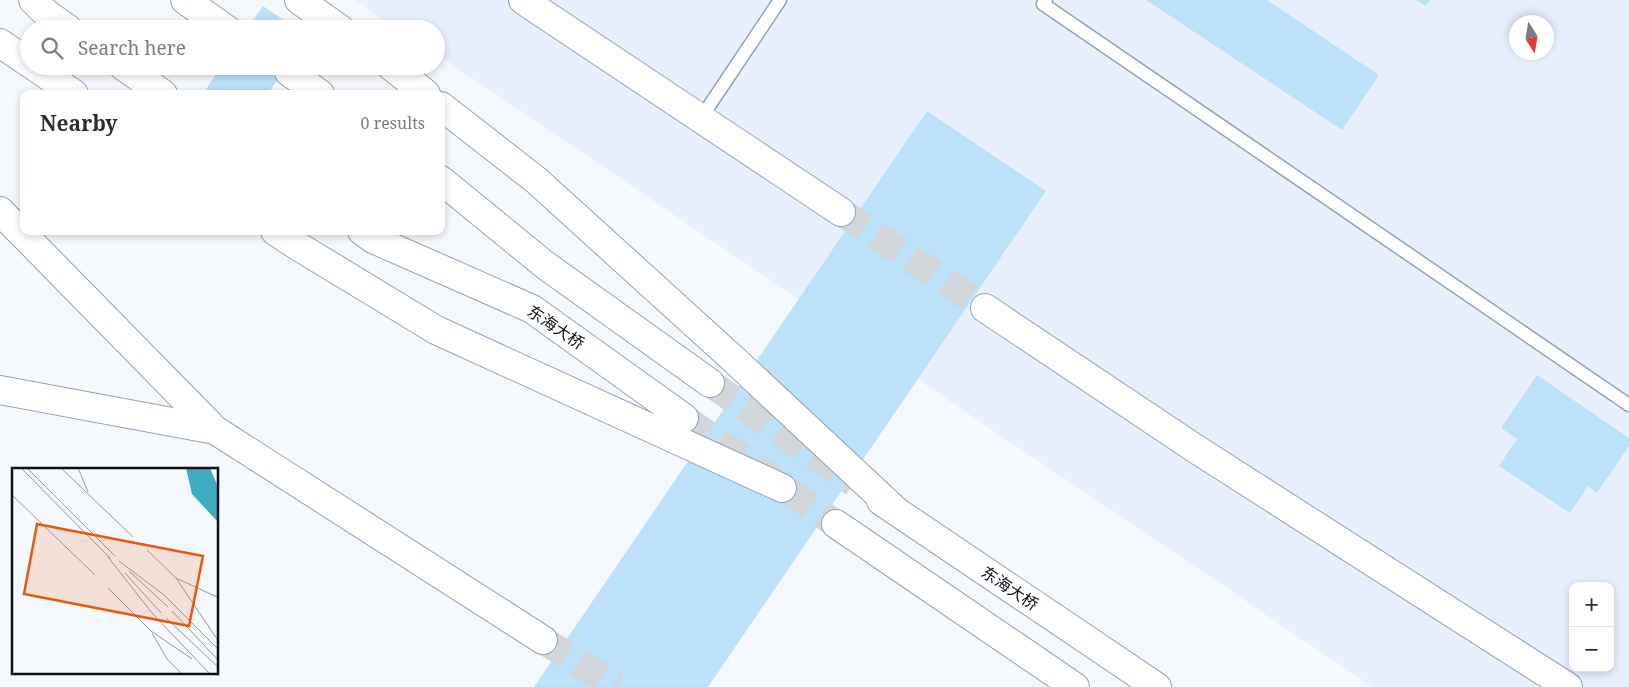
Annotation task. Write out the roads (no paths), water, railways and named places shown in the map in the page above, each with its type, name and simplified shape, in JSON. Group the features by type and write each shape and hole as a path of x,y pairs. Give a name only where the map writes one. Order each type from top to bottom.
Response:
{"highway":[{"path":"33,0 55,20"},
{"path":"184,0 213,20"},
{"path":"299,0 327,20"},
{"path":"523,0 840,212"},
{"path":"0,43 20,57"},
{"path":"47,75 68,90"},
{"path":"136,75 157,90"},
{"path":"293,75 314,90"},
{"path":"402,75 421,90"},
{"path":"445,109 536,180 730,356 895,510"},
{"path":"445,183 545,265 710,382"},
{"path":"0,211 20,231"},
{"path":"24,235 215,430 543,640"},
{"name":"东海大桥","path":"368,235 532,309 684,418"},
{"path":"285,238 436,330 782,488"},
{"path":"985,308 1204,454 1568,687"},
{"path":"0,390 215,430"},
{"name":"东海大桥","path":"863,489 1157,687"},
{"path":"836,524 1075,687"}],"lane":[{"path":"701,118 780,0"},
{"path":"1046,0 1043,4 1629,405"}],"tunnel":[{"path":"841,212 985,308"},
{"path":"710,383 854,483"},
{"path":"684,418 836,524"},
{"path":"543,640 616,687"}]}
